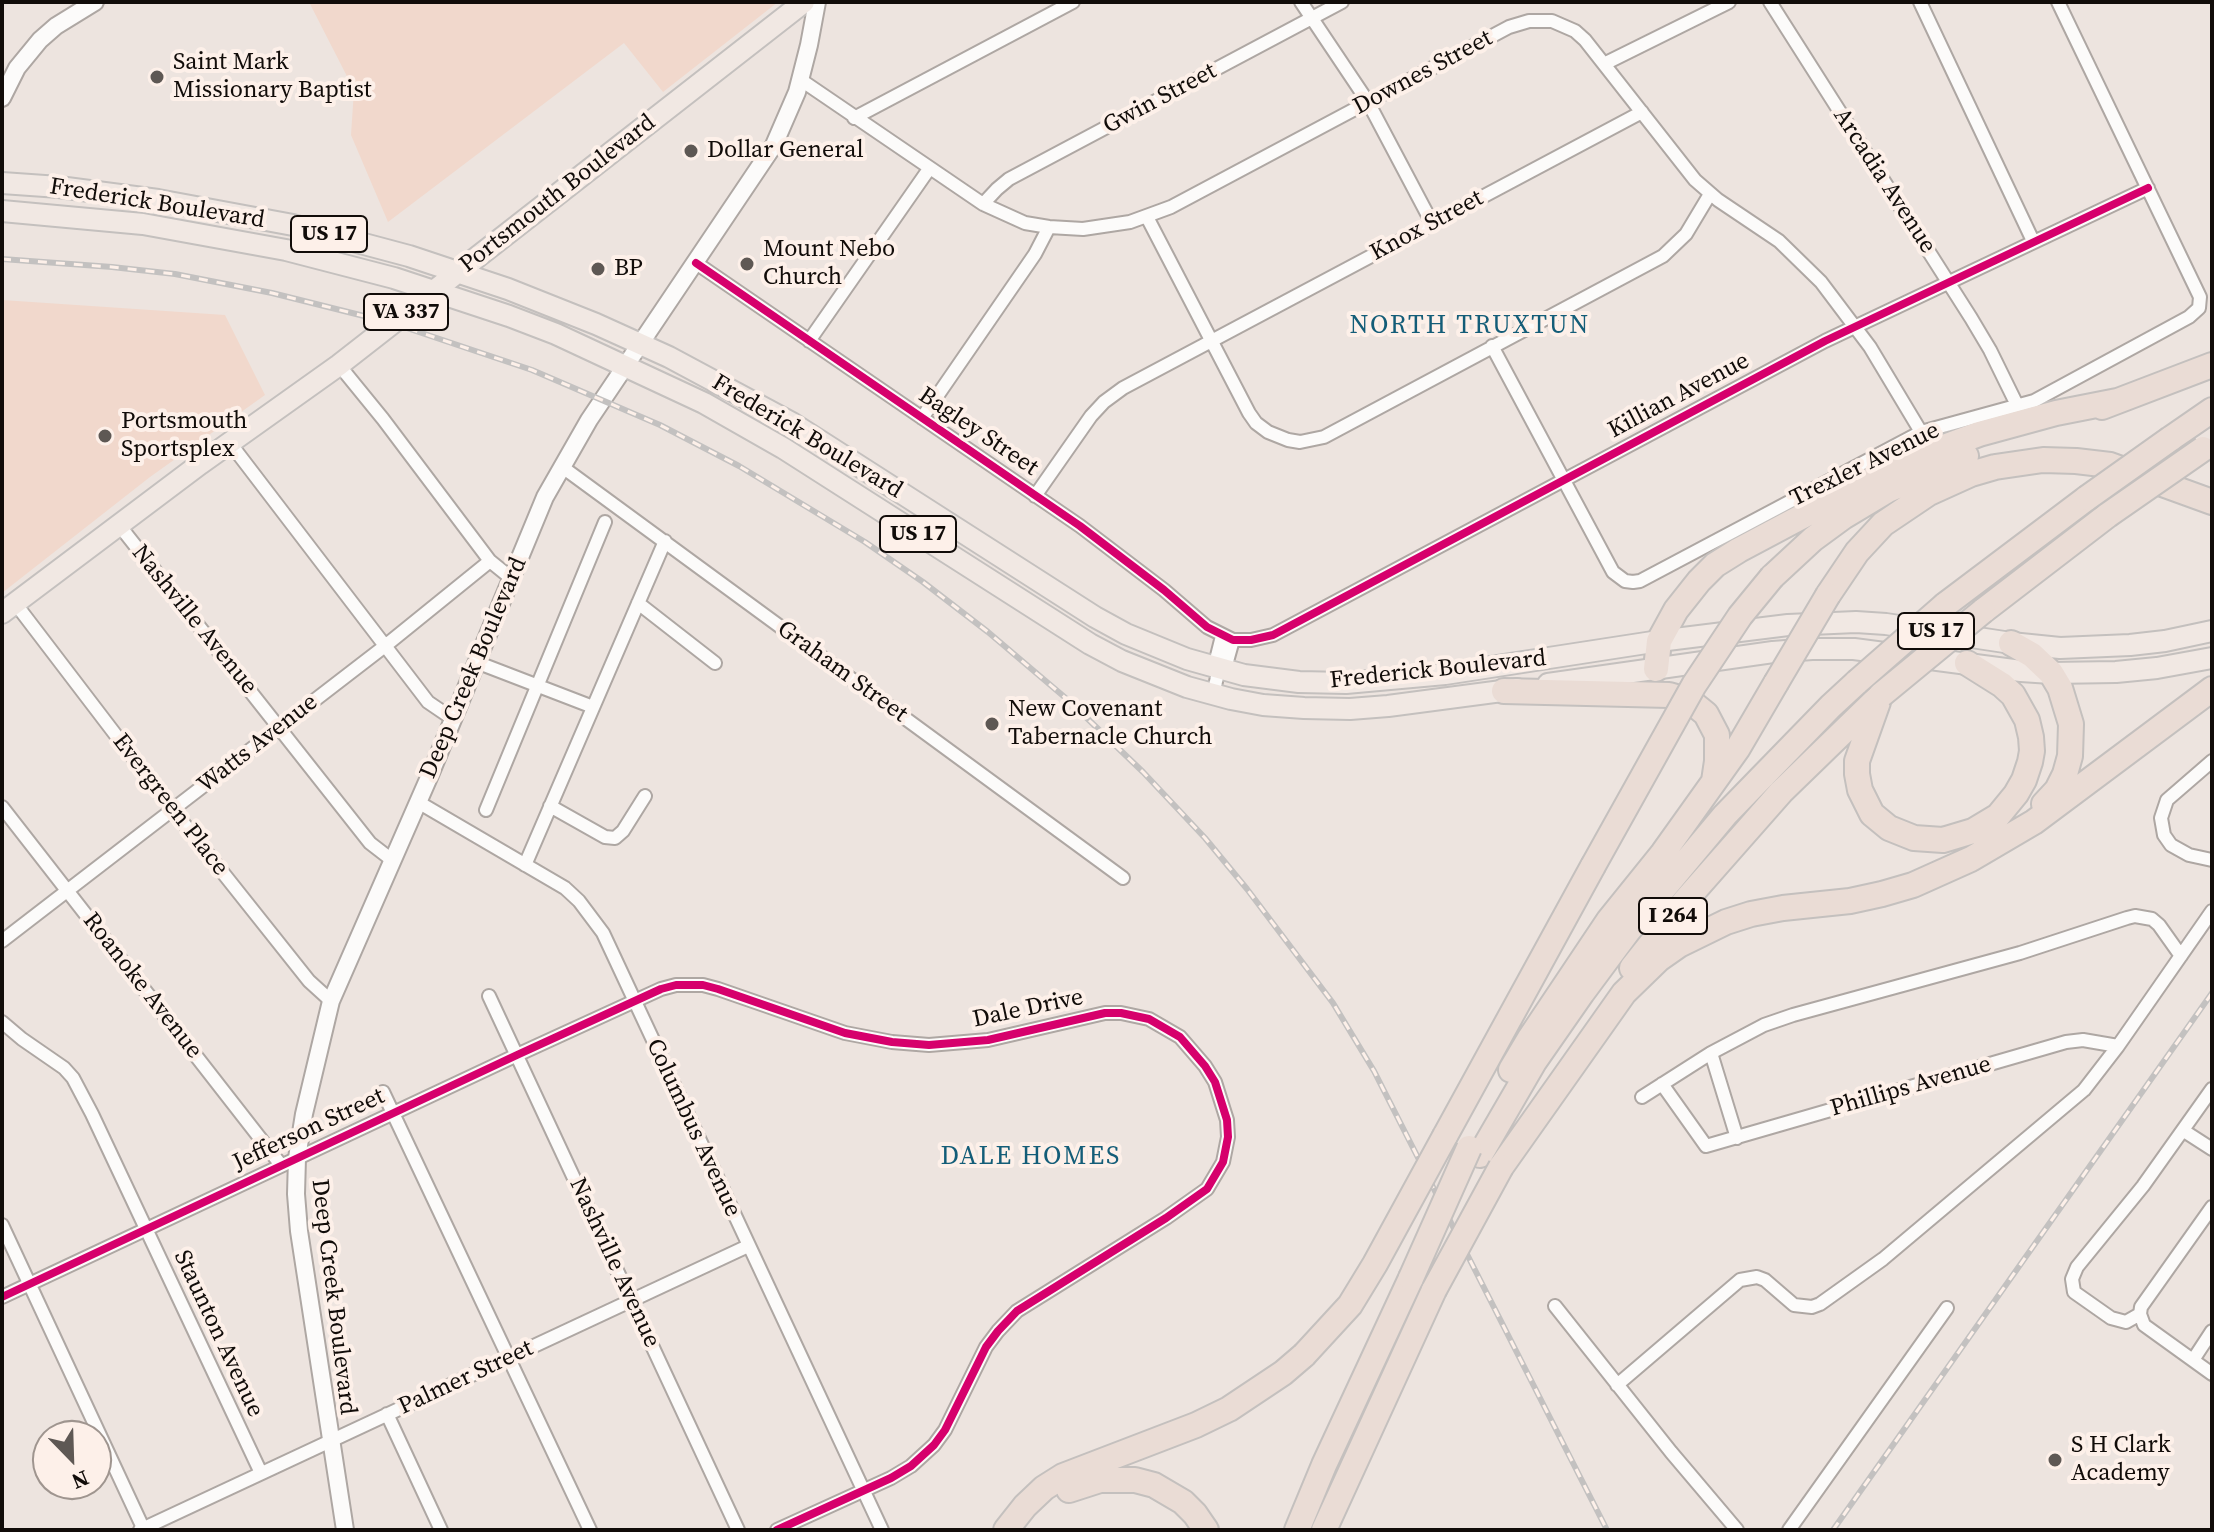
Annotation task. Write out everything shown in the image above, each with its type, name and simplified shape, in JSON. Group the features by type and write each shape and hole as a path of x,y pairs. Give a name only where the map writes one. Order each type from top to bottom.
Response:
{"highway":[{"path":"1006,1530 1044,1488 1063,1476 1196,1425 1229,1409 1304,1355 1350,1305 1694,685 1740,616 1772,577 1813,539 1888,490 1960,458 2212,365"},
{"path":"1656,669 1659,641 1676,610 1699,581 1715,565 1780,527 1884,473 1965,439 2056,413 2117,401"},
{"name":"I 264","path":"1297,1530 1411,1278 1483,1157 1534,1062 1636,920 1725,815 1857,682 1945,605 2087,498 2212,410"},
{"name":"I 264","path":"1324,1530 1434,1290 1476,1209 1483,1157 1533,1112 1598,1014 1685,901 1781,792 1881,695 1983,611 2108,515 2207,445"},
{"path":"1483,1157 1507,1076 1547,1012 1609,920 1663,853 1738,748 1828,595 1857,552 1883,524 1948,483 1995,467 2043,460 2110,465 2212,502"},
{"path":"2007,839 2057,790 2065,774 2072,740 2069,716 2060,688 2051,673 2032,655 2011,643"},
{"path":"1881,695 1857,761 1860,790 1872,814 1889,828 1914,838 1943,840 1973,831 1998,816 2016,794 2032,751 2027,720 2013,695 1967,663"},
{"path":"1483,1157 1624,993 1659,959 1679,945 1751,914 1850,901 1913,885 1971,859 2034,822 2212,689"},
{"path":"1504,691 1669,695 1690,701 1706,714 1717,735 1717,761 1712,785"},
{"path":"1335,1530 1434,1290"},
{"path":"1022,1530 1035,1514 1064,1492 1100,1480 1117,1479 1135,1480 1168,1492 1195,1514 1206,1530"}],"main road":[{"name":"Portsmouth Boulevard","path":"8,608 339,365 804,2"},
{"name":"Frederick Boulevard","path":"2,183 59,187 213,209 337,236 409,256 521,294 640,344 737,392 792,423 1095,617 1153,647 1219,668 1272,680 1346,683 1445,674 1659,641 1788,625 1886,624 2060,648 2130,645 2212,631"},
{"name":"Frederick Boulevard","path":"2,211 128,222 216,236 331,261 434,291 556,334 704,403 783,448 1090,644 1162,679 1213,695 1263,705 1350,709 1812,649 1854,649 2051,673 2116,672 2212,658"}],"street":[{"path":"2,98 17,68 40,40 56,26 95,2"},
{"name":"Deep Creek Boulevard","path":"345,1530 299,1231 295,1180 314,1068 331,1001 545,497 589,420 774,145 801,80 817,2"},
{"path":"854,118 1073,2"},
{"path":"1301,2 1368,102 1432,223"},
{"name":"Gwin Street","path":"983,204 1009,179 1342,2"},
{"path":"1604,64 1729,2"},
{"name":"Arcadia Avenue","path":"1770,2 1990,350 2017,405"},
{"path":"1920,2 2033,241"},
{"path":"2058,2 2148,188"},
{"name":"Downes Street","path":"801,80 983,204 1025,223 1083,229 1147,217 1171,207 1509,27 1529,21 1552,21 1575,31 1585,40 1681,163 1710,194 1755,223 1821,282 1893,383 1921,432"},
{"name":"Knox Street","path":"1035,496 1080,431 1104,402 1123,388 1642,112"},
{"path":"809,341 929,169"},
{"name":"Killian Avenue","path":"1228,638 1251,640 1273,635 1855,327 2148,188"},
{"name":"Trexler Avenue","path":"1564,480 1610,567 1625,581 1640,581 1921,432 2034,401 2189,317 2199,308 2198,294 2148,188"},
{"path":"1147,217 1256,423 1279,438 1300,442 1324,437 1663,256 1686,234 1710,194"},
{"path":"922,418 1035,254 1049,227"},
{"name":"Bagley Street","path":"696,263 1118,554 1207,627 1228,638"},
{"path":"1492,346 1564,480"},
{"path":"339,365 490,561 511,578"},
{"path":"230,443 428,702 453,719"},
{"name":"Graham Street","path":"561,466 1123,878"},
{"path":"486,810 605,522"},
{"name":"Nashville Avenue","path":"119,525 370,843 392,860"},
{"path":"525,865 665,541"},
{"name":"Watts Avenue","path":"2,941 385,646 490,561"},
{"path":"638,603 715,663"},
{"name":"Evergreen Place","path":"8,608 309,981 331,1001"},
{"path":"1213,695 1219,668 1226,665 1228,638"},
{"path":"476,662 593,707"},
{"path":"2212,761 2167,800 2161,818 2164,835 2171,845 2189,855 2212,860"},
{"path":"550,806 605,837 615,838 623,831 645,796"},
{"name":"Columbus Avenue","path":"418,802 565,888 603,933 882,1530"},
{"name":"Roanoke Avenue","path":"2,807 281,1165"},
{"path":"1617,1385 1740,1280 1757,1277 1765,1280 1794,1305 1803,1307 1820,1304 1883,1259 2071,1102 2118,1046 2212,911"},
{"path":"1642,1097 1711,1053 1764,1025 2020,953 2135,916 2152,919 2159,925 2181,956"},
{"name":"Dale Drive","path":"634,1001 676,985 703,985 845,1033 874,1040 929,1045 988,1040 1089,1016 1121,1013 1149,1019 1180,1037 1215,1082 1225,1110 1228,1137 1223,1162 1207,1189 1017,1311 986,1347 945,1430 934,1445 911,1466 891,1478 777,1530"},
{"name":"Nashville Avenue","path":"489,996 738,1530"},
{"name":"Jefferson Street","path":"2,1297 634,1001"},
{"name":"Staunton Avenue","path":"2,1022 73,1078 261,1473"},
{"name":"Phillips Avenue","path":"1662,1084 1706,1146 2066,1042 2083,1040 2118,1046"},
{"path":"1711,1053 1737,1138"},
{"path":"2140,1314 2126,1322 2111,1318 2074,1292 2072,1279 2077,1267 2143,1186 2212,1089"},
{"path":"383,1092 590,1530"},
{"path":"2184,1131 2212,1149"},
{"path":"2212,1207 2141,1307 2140,1314 2144,1325 2212,1374"},
{"path":"2,1225 142,1529"},
{"name":"Palmer Street","path":"142,1529 748,1246"},
{"path":"1555,1306 1737,1530"},
{"path":"1789,1530 1947,1308"},
{"path":"2193,1360 2212,1331"},
{"path":"387,1414 441,1530"}],"shaded area":[{"path":"309,2 778,2 663,92 624,43 388,222 351,135 354,90"},
{"name":"Portsmouth Sportsplex","path":"2,300 225,315 265,395 150,477 2,593"}],"railway":[{"path":"2,259 175,274 272,293 392,323 532,370 660,425 739,466 865,542 988,632 1068,700 1143,772 1205,838 1333,1003 1374,1071 1607,1530"},
{"path":"1833,1530 2212,993"}],"cycle path":[{"path":"696,263 1080,526 1207,627 1233,640 1251,640 1273,635 1825,341 2148,188"},
{"path":"2,1297 517,1055 676,985 703,985 845,1033 892,1042 929,1045 988,1040 1105,1013 1149,1019 1180,1037 1215,1082 1227,1120 1228,1137 1223,1162 1207,1189 1017,1311 986,1347 945,1430 911,1466 777,1530"}],"place":[{"name":"Saint Mark Missionary Baptist","path":"157,77"},
{"name":"Dollar General","path":"691,151"},
{"name":"Mount Nebo Church","path":"747,264"},
{"name":"BP","path":"598,269"},
{"name":"Portsmouth Sportsplex","path":"105,436"},
{"name":"New Covenant Tabernacle Church","path":"992,724"},
{"name":"S H Clark Academy","path":"2055,1460"}],"district":[{"name":"NORTH TRUXTUN","path":"1470,326"},
{"name":"DALE HOMES","path":"1031,1157"}]}
